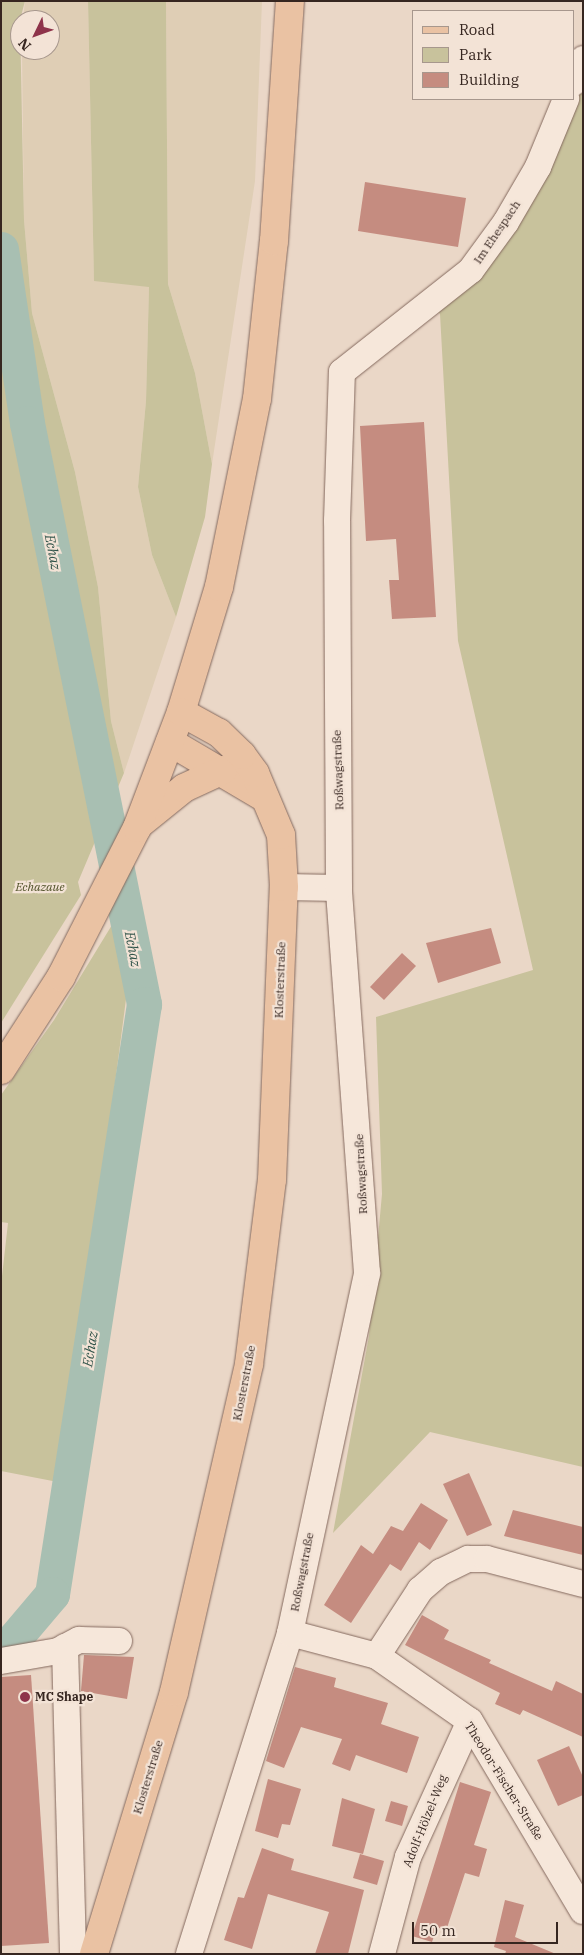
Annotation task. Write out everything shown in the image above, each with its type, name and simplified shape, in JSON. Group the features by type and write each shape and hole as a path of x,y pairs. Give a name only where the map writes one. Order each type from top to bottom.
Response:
{"main road":[{"path":"1,1070 61,977 132,838 181,712 219,587 240,491 257,399 273,251 290,1"},
{"name":"Klosterstraße","path":"94,1954 174,1692 249,1364 272,1180 284,887 281,835 255,773 229,741 181,712"},
{"path":"170,742 223,770 266,798"},
{"path":"132,838 184,788 223,770"}],"street":[{"path":"574,81 583,59"},
{"name":"Im Ehespach","path":"342,372 471,270 506,222 538,167 566,100"},
{"name":"Roßwagstraße","path":"189,1954 290,1633 367,1273 339,888 337,531 342,372"},
{"path":"284,887 339,888"},
{"path":"377,1656 420,1590 468,1559 487,1559 583,1584"},
{"name":"Theodor-Fischer-Straße","path":"290,1633 377,1656 470,1721 583,1911"},
{"path":"1,1661 65,1647 79,1640 119,1641"},
{"path":"65,1647 72,1954"},
{"name":"Adolf-Hölzel-Weg","path":"382,1954 408,1857 470,1721"}],"shaded area":[{"path":"25,1 88,1 94,280 149,286 146,401 138,487 152,555 176,617 124,773 111,721 98,587 75,472 32,313 24,220 22,60 60,60 60,10 24,10"},
{"path":"166,1 262,1 255,181 212,464 195,373 168,284"}],"green space":[{"name":"Echazaue","path":"1,1 25,1 23,10 10,10 10,60 21,60 24,220 32,313 75,472 98,587 111,721 124,773 78,882 81,895 1,1023"},
{"path":"88,1 166,1 168,284 195,373 212,464 205,517 176,617 152,555 138,487 146,401 149,287 94,281"},
{"path":"583,59 583,1467 430,1432 333,1533 369,1336 382,1194 376,1017 533,970 458,641 440,314 431,302 471,270 561,100 574,100 574,76"},
{"path":"115,920 129,976 63,1483 1,1471 1,1285 8,1223 1,1222 1,1095 54,1020"}],"building":[{"path":"365,182 466,198 458,247 358,231"},
{"path":"424,422 436,617 392,619 389,580 399,580 396,539 366,541 360,426"},
{"path":"491,928 501,963 438,983 426,943"},
{"path":"402,953 416,966 384,1000 370,987"},
{"path":"469,1473 492,1525 467,1536 443,1484"},
{"path":"421,1503 448,1520 430,1550 419,1542 401,1571 390,1564 351,1623 324,1605 361,1545 373,1554 391,1526 403,1531"},
{"path":"513,1510 583,1527 583,1555 504,1536"},
{"path":"422,1615 449,1630 444,1639 491,1660 489,1663 552,1691 556,1681 583,1694 583,1737 523,1710 520,1715 495,1704 500,1693 405,1645"},
{"path":"84,1655 134,1657 127,1699 81,1691"},
{"path":"295,1667 336,1678 334,1687 388,1703 381,1724 419,1737 407,1773 356,1755 350,1771 332,1764 342,1739 301,1727 284,1768 266,1761"},
{"path":"31,1675 49,1943 1,1946 1,1677"},
{"path":"569,1746 583,1777 583,1795 558,1806 537,1760"},
{"path":"268,1779 301,1789 290,1825 282,1824 278,1838 255,1831"},
{"path":"460,1782 491,1792 474,1845 487,1849 479,1877 465,1873 446,1931 437,1927 432,1942 412,1936"},
{"path":"342,1798 375,1809 363,1854 332,1846"},
{"path":"391,1801 408,1806 402,1826 385,1821"},
{"path":"262,1848 294,1859 291,1870 364,1890 348,1954 315,1954 329,1912 268,1894 252,1949 224,1940 238,1897 244,1898"},
{"path":"360,1854 384,1861 377,1885 353,1878"},
{"path":"505,1900 524,1905 515,1937 556,1954 505,1954 506,1951 494,1947"}],"waterway":[{"name":"Echaz","path":"1,249 27,423 144,1004 52,1594 14,1639"}],"place":[{"name":"MC Shape","path":"25,1697"}]}
